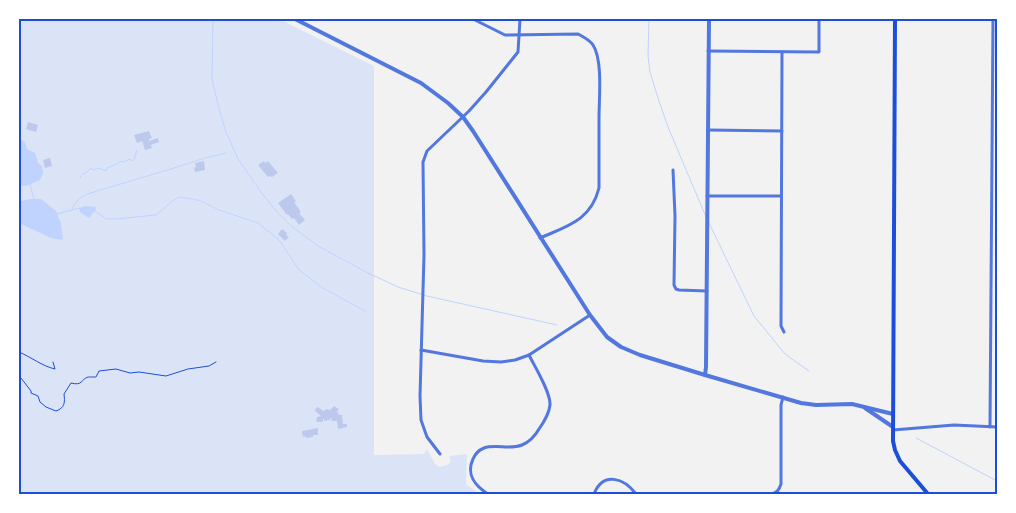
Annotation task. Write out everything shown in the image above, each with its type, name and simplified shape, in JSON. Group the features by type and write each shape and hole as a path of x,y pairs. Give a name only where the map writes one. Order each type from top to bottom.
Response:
{"main road":[{"path":"895,19 894,445 900,461 928,494"}],"street":[{"path":"296,19 420,83 436,93 463,117 590,315 607,337 621,347 640,355 705,375 808,404 858,405 893,429 954,424 997,427"},
{"path":"473,19 505,34 578,34 593,44 596,52 599,66 599,188 596,198 588,212 582,217 540,238"},
{"path":"440,454 426,437 421,420 424,162 427,151 486,92 518,52 520,19"},
{"path":"705,375 709,19"},
{"path":"708,51 819,52 820,19"},
{"path":"990,427 993,19"},
{"path":"782,52 781,326 784,332"},
{"path":"708,130 782,131"},
{"path":"673,170 675,216 674,285 679,290 707,290"},
{"path":"707,196 781,196"},
{"path":"421,350 501,362 515,360 529,355 590,315"},
{"path":"488,494 481,490 471,475 471,466 477,452 484,448 515,447 530,441 545,420 550,406 548,396 529,355"},
{"path":"771,494 779,490 780,484 780,405 783,397"},
{"path":"865,408 893,414"},
{"path":"594,494 605,480 614,480 631,487 636,494"}],"path":[{"path":"19,352 55,369 53,362"},
{"path":"19,376 31,392 38,396 40,402 56,412 63,408 64,394 71,383 77,385 88,377 96,377 99,370 116,369 130,373 139,372 166,376 209,366 216,362"}],"shaded area":[{"path":"19,19 279,19 374,66 374,455 424,454 427,449 435,464 440,467 451,462 449,456 467,454 466,482 467,485 480,494 19,494"}],"water":[{"path":"19,139 25,142 27,149 35,153 38,163 42,166 43,173 40,180 26,186 19,185"},
{"path":"29,199 41,199 56,211 61,224 63,240 51,238 19,223 19,202"},
{"path":"85,206 95,207 96,209 89,218 80,212 79,208"}],"building":[{"path":"28,122 38,125 36,132 26,129"},
{"path":"149,131 152,138 149,141 158,138 159,142 151,145 152,148 145,150 142,141 137,143 134,135"},
{"path":"50,158 52,166 45,168 43,160"},
{"path":"204,161 205,170 195,172 195,163"},
{"path":"264,161 265,163 268,161 278,173 268,177 258,165"},
{"path":"291,194 301,212 299,213 305,220 299,225 294,218 292,219 287,215 278,203"},
{"path":"282,229 289,237 285,241 278,234"},
{"path":"334,406 339,409 337,411 339,415 342,415 343,424 347,424 347,427 338,429 337,421 332,421 331,418 324,421 323,419 323,422 316,421 317,417 321,416 315,411 316,408 318,407 323,411 330,410"},
{"path":"318,428 318,435 303,437 302,431"}],"waterway":[{"path":"213,19 212,79 226,132 238,159 261,192 290,225 318,246 398,287 427,296 557,325"},
{"path":"649,19 648,56 650,72 668,127 706,217"},
{"path":"80,178 91,168 106,171 107,168 120,161 123,162 130,159 132,161 137,150"},
{"path":"72,209 78,200 87,194 226,153"},
{"path":"30,184 34,199"},
{"path":"95,211 106,219 116,219 156,215 179,197 201,201 219,210 258,223 279,240 299,270 323,288 365,311"},
{"path":"57,214 79,208"},
{"path":"709,223 754,316 785,354 809,371"},
{"path":"916,438 997,481"}]}
